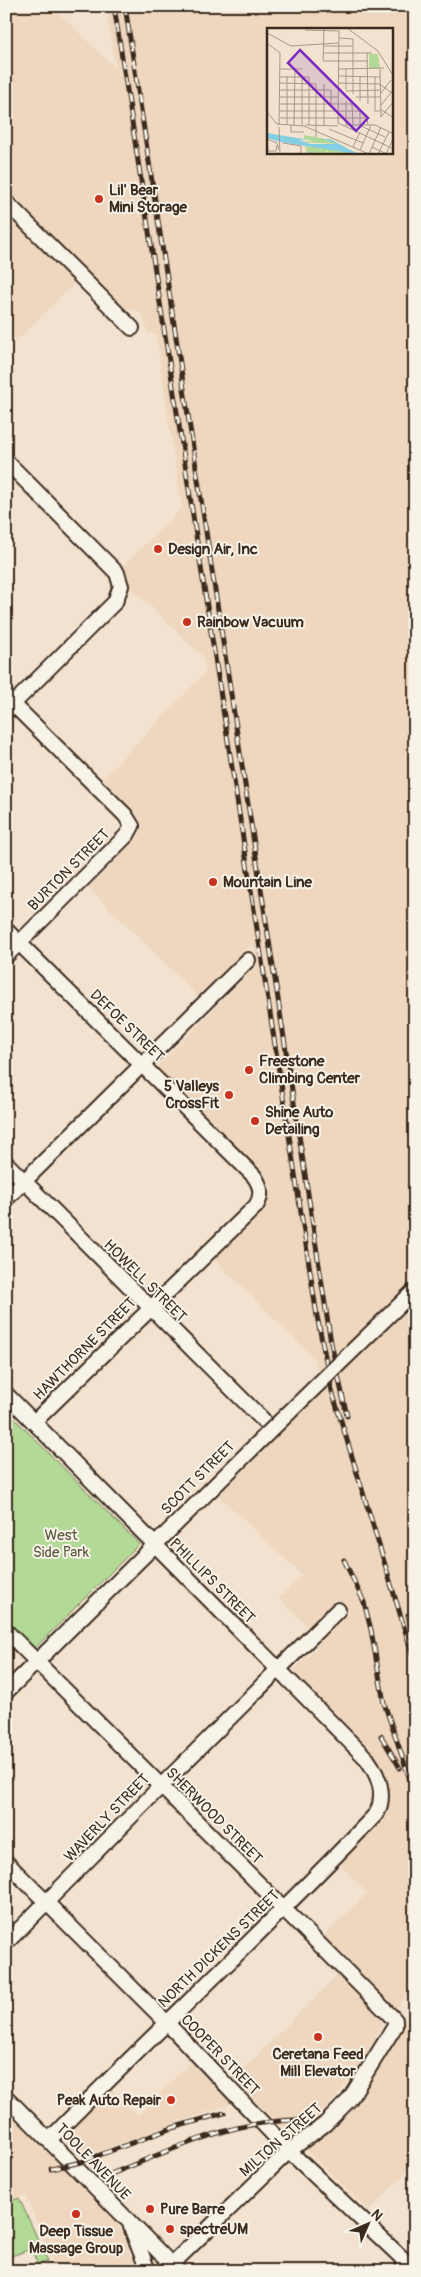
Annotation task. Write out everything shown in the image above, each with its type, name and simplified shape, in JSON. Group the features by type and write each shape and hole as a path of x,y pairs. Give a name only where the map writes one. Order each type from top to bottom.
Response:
{"street":[{"path":"9,210 132,328"},
{"path":"7,464 117,573 121,586 115,602 9,704"},
{"name":"BURTON STREET","path":"6,956 127,835 132,826 124,815 9,704"},
{"name":"DEFOE STREET","path":"6,930 254,1176 261,1192"},
{"path":"6,1199 248,960"},
{"name":"HOWELL STREET","path":"6,1163 266,1426"},
{"name":"HAWTHORNE STREET","path":"34,1422 256,1206 261,1192"},
{"name":"SCOTT STREET","path":"6,1692 154,1545 266,1426 415,1290"},
{"name":"PHILLIPS STREET","path":"6,1394 374,1768"},
{"name":"WAVERLY STREET","path":"6,1943 160,1786 338,1610"},
{"name":"SHERWOOD STREET","path":"6,1631 395,2020 395,2026"},
{"name":"NORTH DICKENS STREET","path":"49,2140 166,2022 284,1909 377,1814 381,1806 381,1789 374,1768"},
{"name":"COOPER STREET","path":"6,1862 166,2022 289,2151 402,2258 406,2271"},
{"name":"MILTON STREET","path":"175,2267 289,2151 325,2124 349,2100 395,2026"},
{"name":"TOOLE AVENUE","path":"6,2097 175,2267"},
{"path":"130,2222 148,2271"}],"shaded area":[{"path":"6,6 52,6 116,69 106,6 415,6 415,1984 394,2011 322,1938 367,1893 339,1864 382,1817 390,1795 389,1784 384,1771 373,1755 295,1676 294,1670 350,1612 336,1599 308,1627 279,1598 302,1575 215,1492 321,1394 315,1359 210,1255 273,1189 157,1067 254,967 257,970 253,943 198,996 88,887 116,860 143,827 142,823 103,778 206,672 204,658 133,589 129,589 128,578 123,566 182,508 156,335 148,333 143,315 136,310 125,309 6,189"},
{"path":"15,224 19,225 76,281 17,341 6,331 6,230"},
{"path":"338,1974 383,2022 364,2059 337,2096 318,2119 299,2136 292,2137 233,2079"},
{"path":"415,2005 415,2167 412,2166 369,2211 306,2150 354,2104"},
{"path":"192,2061 233,2103 82,2157 69,2145 68,2137 71,2130 112,2089 138,2115"},
{"path":"6,2108 118,2222 135,2265 117,2271 56,2271 26,2195 6,2203"}],"green space":[{"name":"West Side Park","path":"13,1417 139,1544 35,1648 6,1619 6,1424"},
{"path":"19,2198 48,2261 38,2265 31,2249 6,2258 6,2203"}],"railway":[{"path":"114,6 317,1316 332,1391 415,1663"},
{"path":"125,6 331,1343 347,1416"},
{"path":"344,1560 364,1602 384,1703 415,1794"},
{"path":"408,1615 415,1637"},
{"path":"381,1736 400,1768"},
{"path":"51,2169 81,2162 172,2128 224,2113"},
{"path":"111,2174 205,2137 229,2130 253,2124 303,2120"}],"place":[{"name":"Lil' Bear Mini Storage","path":"99,199"},
{"name":"Design Air, Inc","path":"158,549"},
{"name":"Rainbow Vacuum","path":"187,622"},
{"name":"Mountain Line","path":"213,882"},
{"name":"Freestone Climbing Center","path":"249,1070"},
{"name":"5 Valleys CrossFit","path":"229,1095"},
{"name":"Shine Auto Detailing","path":"255,1121"},
{"name":"Ceretana Feed Mill Elevator","path":"318,2037"},
{"name":"Peak Auto Repair","path":"171,2100"},
{"name":"Pure Barre","path":"150,2209"},
{"name":"Deep Tissue Massage Group","path":"76,2214"},
{"name":"spectreUM","path":"170,2229"}]}
